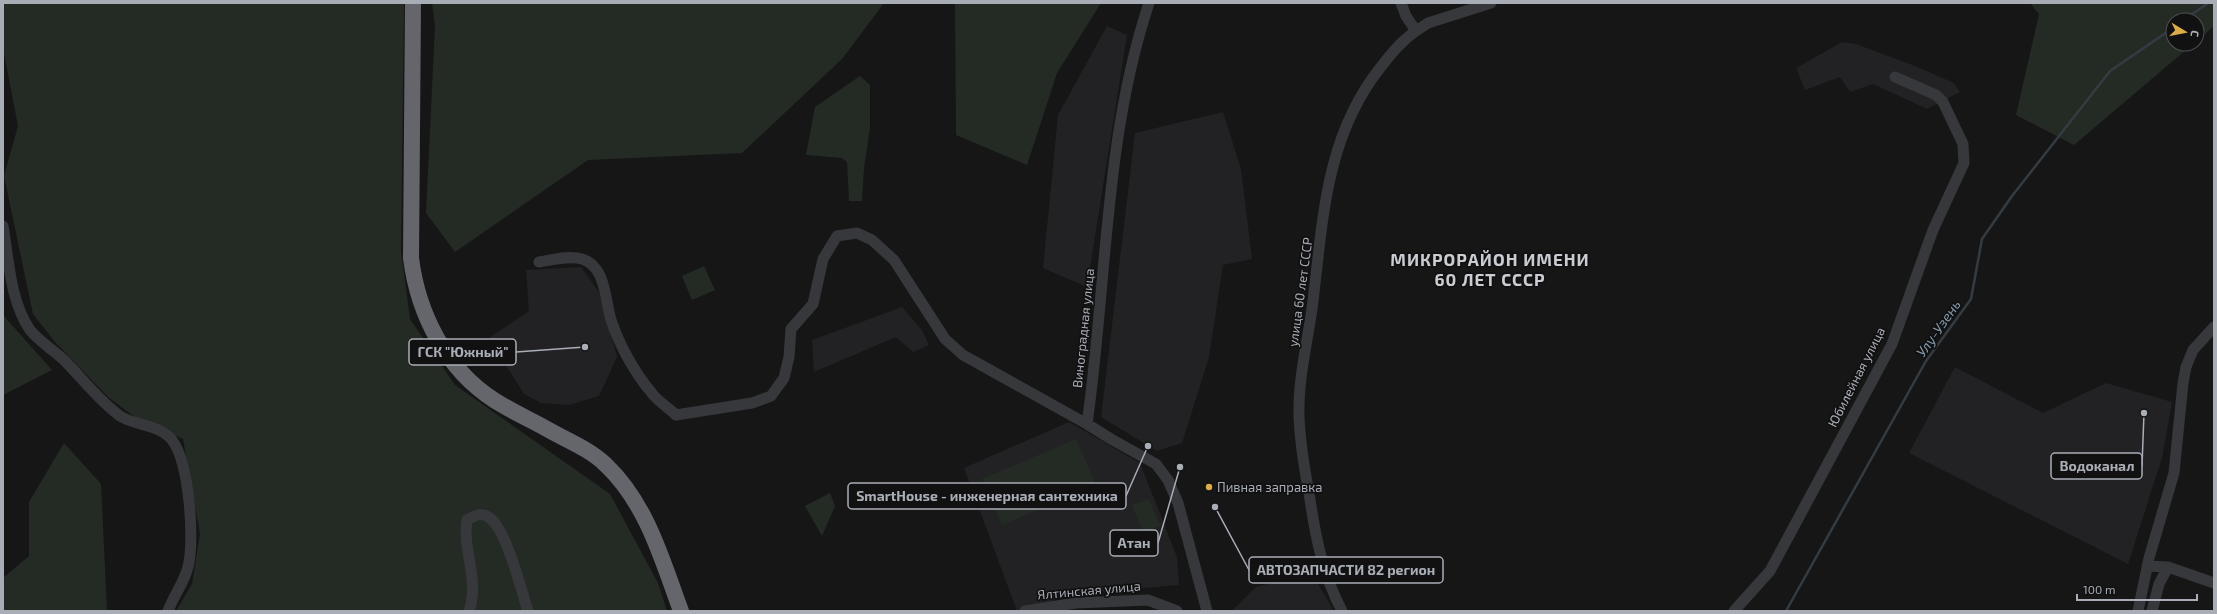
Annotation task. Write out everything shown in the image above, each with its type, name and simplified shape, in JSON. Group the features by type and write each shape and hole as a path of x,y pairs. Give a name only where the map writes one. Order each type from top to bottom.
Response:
{"highway":[{"path":"413,3 411,258 413,280 423,311 458,369 473,384 494,400 590,453 605,464 623,483 637,503 649,525 681,611"}],"street":[{"name":"Виноградная улица","path":"1087,424 1118,135 1136,42 1149,3"},
{"path":"1401,3 1406,16 1416,31"},
{"name":"улица 60 лет СССР","path":"1342,611 1331,590 1324,569 1315,530 1301,443 1299,394 1326,201 1335,154 1342,134 1372,79 1395,49 1428,23 1491,3"},
{"name":"Юбилейная улица","path":"1734,611 1770,571 1892,344 1932,230 1964,163 1963,144 1943,102 1936,95 1895,77"},
{"path":"3,226 12,282 20,317 30,330 121,416 157,429 171,438 177,448 183,469 191,530 191,547 182,585 172,600 168,611"},
{"path":"539,262 572,257 582,259 597,270 603,285 611,318 627,353 651,393 676,414 752,403 771,396 784,378 789,357 792,328 813,304 823,258 837,236 857,233 872,240 894,260 945,339 963,355 1156,464 1168,480 1178,503 1207,611"},
{"path":"2138,611 2147,566 2174,473 2186,367 2193,350 2214,327"},
{"path":"469,611 473,584 465,531 467,520 475,515 483,515 491,519 497,528 506,547 528,611"},
{"path":"2147,566 2168,567 2214,583"},
{"path":"2152,611 2159,584 2168,567"},
{"name":"Ялтинская улица","path":"1025,611 1076,603 1148,600 1177,611"}],"shaded area":[{"path":"3,3 404,3 401,251 410,319 455,385 610,494 658,583 667,611 176,611 192,584 200,534 183,439 136,418 108,397 55,342 33,314 4,176 18,126 3,48"},
{"path":"432,3 884,3 842,59 742,153 588,160 455,252 426,213 435,26"},
{"path":"953,3 1101,3 1057,73 1027,165 956,135 955,5"},
{"path":"2030,3 2214,3 2214,26 2205,34 2205,12 2165,12 2165,52 2184,52 2074,145 2016,115 2039,14"},
{"path":"1107,26 1127,35 1087,287 1043,268 1058,115"},
{"path":"1842,42 1856,44 1915,66 1954,83 1960,92 1927,109 1873,84 1850,92 1840,77 1805,90 1796,68"},
{"path":"860,76 870,85 870,128 864,168 862,201 849,201 847,162 842,158 806,155 815,107"},
{"path":"1223,112 1241,169 1252,259 1223,265 1209,357 1182,443 1157,451 1101,417 1135,133"},
{"path":"704,266 715,290 692,300 682,276"},
{"path":"581,267 599,292 617,357 599,396 569,405 541,403 524,394 489,338 529,311 526,270"},
{"path":"902,307 922,330 929,345 913,352 896,337 814,372 812,340"},
{"path":"3,315 52,370 3,395"},
{"path":"1955,367 2043,413 2106,383 2172,402 2162,458 2128,564 1909,453"},
{"path":"1069,422 1140,463 1177,557 1179,585 1075,594 1017,611 964,468"},
{"path":"1076,439 1096,485 1002,525 982,479"},
{"path":"64,443 101,484 107,611 3,611 3,578 29,556 29,502"},
{"path":"830,493 835,506 822,536 805,506"},
{"path":"1149,499 1160,526 1143,532 1132,505"},
{"path":"1311,572 1334,611 1232,611 1256,587"}],"waterway":[{"name":"Улу-Узень","path":"2195,12 2208,3"},
{"name":"Улу-Узень","path":"1786,611 1926,361 1971,299 1982,239 2012,196 2110,71 2165,33"}],"place":[{"name":"ГСК \"Южный\"","path":"585,347"},
{"name":"Водоканал","path":"2144,413"},
{"name":"SmartHouse - инженерная сантехника","path":"1148,446"},
{"name":"Атан","path":"1180,467"},
{"name":"Пивная заправка","path":"1209,487"},
{"name":"АВТОЗАПЧАСТИ 82 регион","path":"1215,507"}],"district":[{"name":"МИКРОРАЙОН ИМЕНИ 60 ЛЕТ СССР","path":"1490,269"}]}
